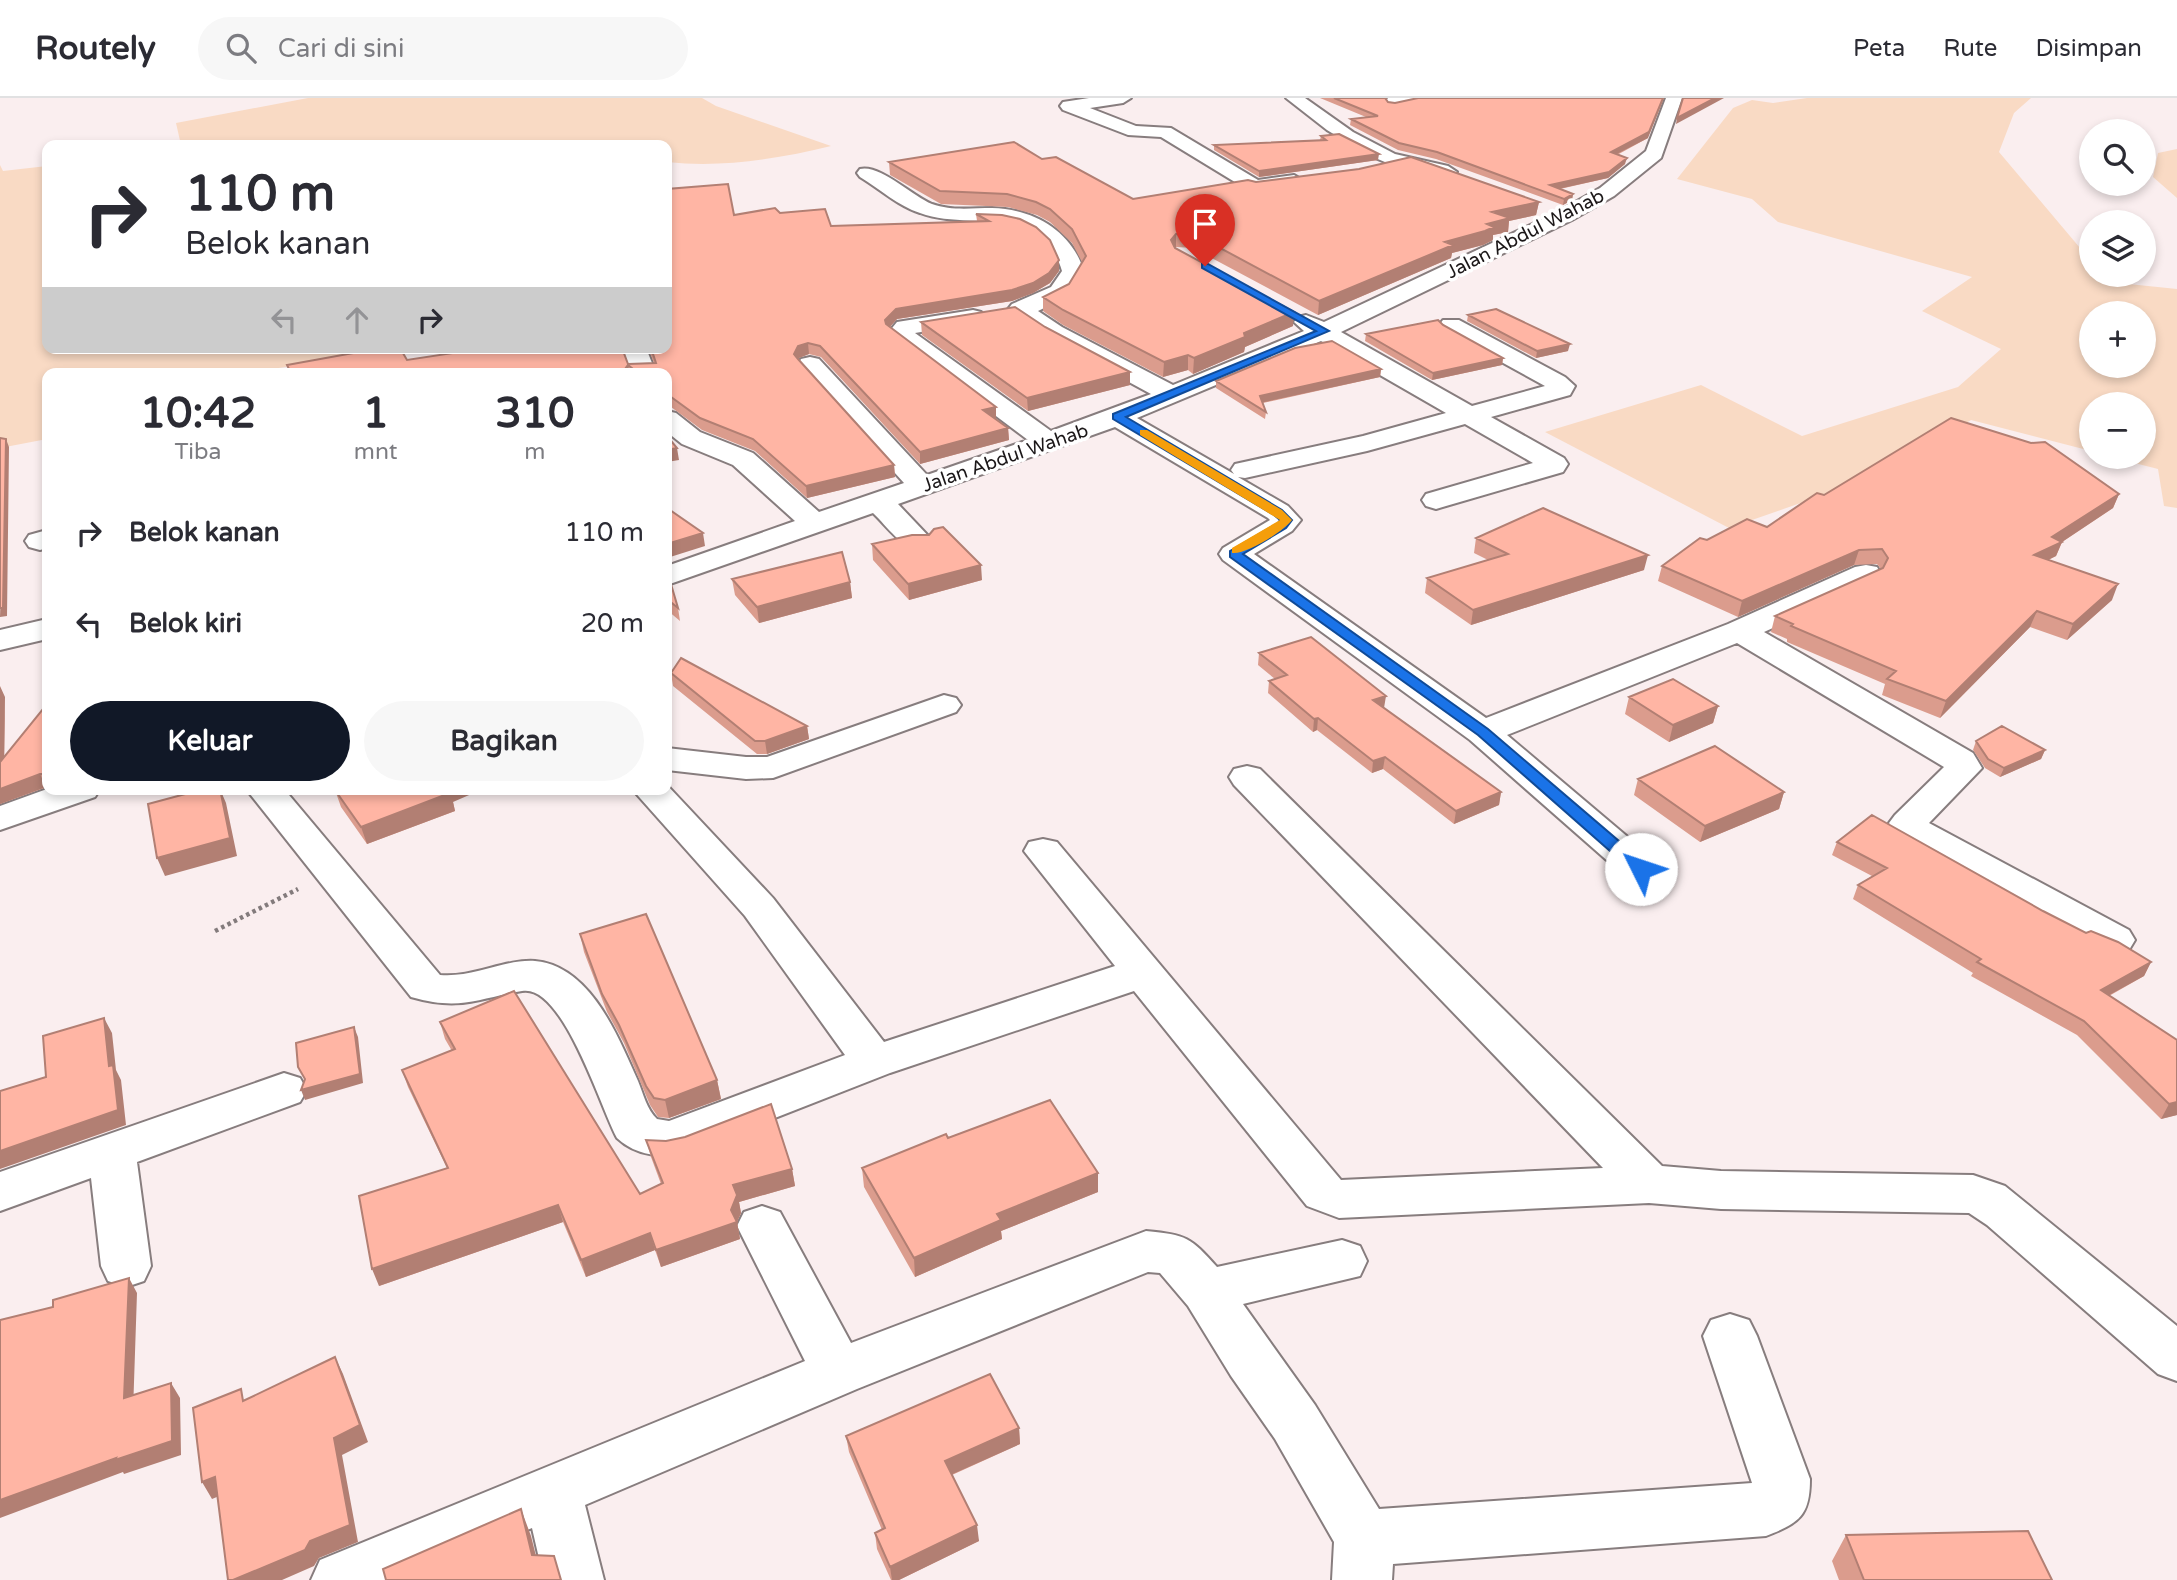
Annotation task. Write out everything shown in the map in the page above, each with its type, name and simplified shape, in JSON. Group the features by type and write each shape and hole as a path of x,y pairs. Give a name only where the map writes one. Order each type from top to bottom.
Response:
{"street":[{"path":"1052,98 1134,131 1165,132 1255,187 1317,179 1286,162"},
{"path":"1069,106 1123,98"},
{"path":"1294,98 1347,136 1405,163"},
{"name":"Jalan Abdul Wahab","path":"672,574 1117,417 1324,331 1565,216 1607,192 1651,158 1671,98"},
{"path":"1370,170 1405,163 1428,165 1466,179"},
{"path":"867,173 926,209 962,215 1021,215 1051,235 1071,262 1072,276 1057,295 1020,309 905,327 900,333 1048,442"},
{"path":"1540,207 1565,216"},
{"path":"1020,309 1054,332 1171,394"},
{"path":"1287,311 1550,461 1553,466 1436,500"},
{"path":"1245,470 1367,443 1556,393 1562,386 1451,326"},
{"path":"810,364 922,486"},
{"path":"1117,417 1278,512 1286,520 1282,525 1234,554 1483,732 1641,869"},
{"path":"672,423 691,438 743,459 814,523"},
{"path":"878,501 919,542"},
{"path":"1483,732 1739,631 1866,574"},
{"path":"0,640 42,630"},
{"path":"1739,631 1960,761 1964,768 1908,823 1909,828 2114,940"},
{"path":"672,759 747,769 773,766 943,705"},
{"path":"1247,778 1649,1184"},
{"path":"0,819 66,795"},
{"path":"269,795 426,987 440,992 461,992 528,975 544,977 561,991 585,1021 634,1126 644,1135 671,1139 874,1062 1144,972"},
{"path":"656,795 759,907 874,1062"},
{"path":"1044,851 1324,1193 1339,1199 1391,1198 1649,1184 1721,1190 1973,1194 2004,1211 2177,1358"},
{"path":"0,1192 285,1090"},
{"path":"112,1152 126,1266"},
{"path":"762,1226 838,1372"},
{"path":"341,1580 838,1372 1146,1251 1174,1254 1206,1292 1250,1360 1295,1422 1363,1559 1766,1509 1781,1499 1781,1479 1730,1336"},
{"path":"1206,1292 1342,1261"},
{"path":"553,1492 574,1580"}],"path":[{"path":"215,931 330,873"}],"shaded area":[{"path":"308,98 702,98 716,106 831,146 770,158 688,164 672,162 672,140 180,140 176,123"},
{"path":"1807,98 2031,98 2014,113 1999,152 2079,247 2079,287 2177,289 2177,508 2164,506 2156,468 2156,392 2079,392 2079,448 1971,420 1878,476 1729,528 1545,432 1701,385 1802,436 1958,387 2001,349 1922,311 1972,277 1778,222 1752,199 1677,179 1733,108 1752,100 1773,103"},
{"path":"2177,149 2177,198 2156,180 2158,153"},
{"path":"0,165 3,171 42,167 42,354 371,354 278,368 42,368 42,440 0,448"}],"building":[{"path":"1334,98 1385,98 1388,102 1395,103 1418,98 1663,98 1649,132 1611,152 1627,158 1609,172 1550,185 1573,194 1564,199 1437,152 1399,143 1351,119 1378,116"},
{"path":"1683,98 1715,98 1677,118"},
{"path":"1339,134 1379,154 1259,171 1214,145 1326,140 1321,136"},
{"path":"1014,142 1042,159 1056,157 1133,199 1248,180 1256,182 1359,169 1411,157 1539,202 1492,212 1510,218 1487,224 1494,227 1485,231 1445,242 1453,245 1319,301 1194,234 1176,234 1171,240 1175,248 1294,312 1244,333 1245,337 1194,358 1188,355 1164,362 1043,297 1069,284 1086,256 1072,229 1050,209 1007,194 940,191 889,162"},
{"path":"728,184 734,215 775,208 780,213 825,209 831,226 989,221 976,214 1002,215 1020,219 1036,227 1050,240 1059,260 1049,273 1033,283 1012,290 896,309 885,320 886,324 996,407 983,410 1008,428 920,452 820,346 808,343 798,346 794,354 894,465 806,486 753,439 700,418 672,398 672,368 632,368 628,365 626,368 288,368 287,365 348,354 404,354 407,360 447,354 624,354 628,364 656,363 653,354 672,354 672,189"},
{"path":"1015,307 1045,327 1130,372 1027,398 921,322"},
{"path":"1496,309 1570,344 1537,351 1468,315"},
{"path":"1438,320 1503,358 1433,373 1366,334"},
{"path":"1332,341 1381,369 1260,396 1266,412 1216,381 1295,348"},
{"path":"1951,418 2031,443 2045,442 2079,466 2079,469 2083,469 2119,494 2052,537 2062,542 2034,555 2118,584 2073,624 2037,611 1946,701 1887,679 1896,671 1791,626 1793,624 1775,616 1883,568 1888,558 1882,549 1859,550 1742,601 1662,566 1700,538 1707,540 1747,519 1767,527 1817,493 1824,495"},
{"path":"0,438 6,439 3,608 0,608"},
{"path":"1543,508 1648,555 1473,610 1427,578 1508,554 1476,538"},
{"path":"672,511 703,533 672,542"},
{"path":"943,527 981,565 908,584 872,544 912,535 929,535 934,529"},
{"path":"842,552 850,582 757,607 732,579"},
{"path":"672,588 678,608 672,603"},
{"path":"1311,637 1386,696 1373,700 1501,792 1456,811 1385,757 1373,761 1318,718 1314,719 1269,681 1287,675 1259,653"},
{"path":"681,658 807,726 765,741 755,741 672,672"},
{"path":"1673,679 1718,706 1673,725 1629,697"},
{"path":"42,710 42,774 0,789 0,762"},
{"path":"2002,726 2045,750 2004,768 1988,759 1976,741"},
{"path":"1715,746 1784,792 1705,826 1638,779"},
{"path":"182,795 221,795 230,838 157,858 148,804"},
{"path":"339,795 445,795 361,827"},
{"path":"1872,815 2043,911 2086,933 2091,931 2118,942 2151,962 2101,990 2177,1040 2177,1102 2169,1104 2084,1021 1977,962 1981,959 1858,885 1887,868 1837,842"},
{"path":"646,914 717,1080 665,1100 654,1098 646,1086 602,994 580,934"},
{"path":"514,991 640,1194 663,1183 646,1140 666,1141 685,1137 771,1104 792,1169 733,1185 737,1195 731,1210 737,1222 656,1250 650,1233 581,1260 558,1205 372,1269 359,1196 448,1168 402,1070 455,1049 440,1022"},
{"path":"104,1018 109,1066 113,1065 118,1110 0,1151 0,1091 46,1077 43,1036"},
{"path":"354,1027 360,1074 301,1090 305,1079 298,1067 296,1043"},
{"path":"1050,1100 1098,1173 997,1214 1001,1220 914,1258 862,1168 946,1134 948,1138"},
{"path":"129,1278 124,1398 171,1383 172,1441 0,1500 0,1320 53,1307 53,1300"},
{"path":"335,1357 360,1425 334,1438 350,1525 310,1541 305,1550 228,1580 215,1477 202,1482 193,1408 241,1389 243,1401"},
{"path":"990,1374 1019,1428 945,1461 977,1525 890,1567 875,1533 885,1528 846,1436"},
{"path":"521,1509 532,1555 554,1556 561,1580 386,1580 383,1569"},
{"path":"2028,1531 2052,1580 1864,1580 1846,1535"}],"slow traffic":[{"path":"1143,432 1278,512 1286,520 1282,525 1236,551"}],"route":[{"path":"1205,266 1324,331 1117,417 1278,512 1286,520 1282,525 1236,551 1234,554 1238,558 1483,732 1641,869"}]}
